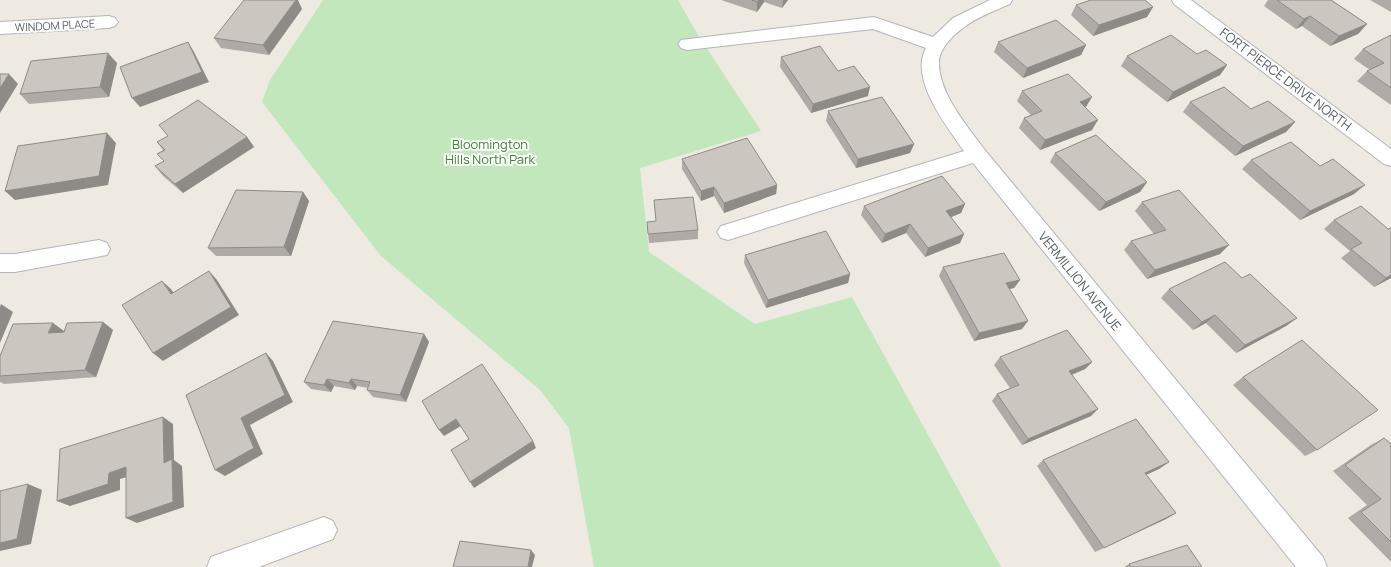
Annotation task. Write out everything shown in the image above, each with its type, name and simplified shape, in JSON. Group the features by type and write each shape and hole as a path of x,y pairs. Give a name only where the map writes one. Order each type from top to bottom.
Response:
{"street":[{"name":"VERMILLION AVENUE","path":"1004,0 956,24 937,45 930,62 932,78 944,104 977,154 1313,567"},
{"name":"FORT PIERCE DRIVE NORTH","path":"1180,0 1391,160"},
{"name":"WINDOM PLACE","path":"0,28 109,22"},
{"path":"687,44 874,23 937,45"},
{"path":"728,232 977,154"},
{"path":"0,263 99,249"},
{"path":"220,567 324,530"}],"green space":[{"name":"Bloomington Hills North Park","path":"323,0 678,0 695,30 761,131 640,168 649,252 755,324 852,297 1001,567 594,567 569,428 540,390 381,256 262,102 270,80"}],"building":[{"path":"244,0 296,0 263,45 214,38"},
{"path":"1091,0 1145,0 1153,7 1099,25 1076,5"},
{"path":"1277,0 1331,0 1367,24 1339,36 1310,16 1304,19"},
{"path":"1056,20 1086,45 1027,68 998,42"},
{"path":"1171,35 1197,54 1206,50 1227,65 1173,92 1127,56"},
{"path":"1391,35 1391,88 1367,71 1384,63 1363,49"},
{"path":"188,42 202,72 132,98 120,67"},
{"path":"820,46 838,71 854,66 870,87 813,104 781,57"},
{"path":"108,53 100,87 20,94 31,61"},
{"path":"0,74 9,74 0,88"},
{"path":"1068,74 1092,97 1080,102 1098,120 1045,140 1024,118 1042,111 1022,91"},
{"path":"1224,87 1251,109 1268,101 1295,122 1243,146 1190,102"},
{"path":"882,97 914,144 858,159 828,111"},
{"path":"198,100 247,137 175,184 155,166 164,161 157,154 165,150 157,142 168,136 159,125"},
{"path":"107,133 99,176 5,191 18,146"},
{"path":"1096,135 1147,182 1106,202 1055,153"},
{"path":"747,138 777,185 724,203 714,187 701,191 682,159"},
{"path":"1291,142 1320,166 1333,159 1365,185 1310,211 1251,160"},
{"path":"942,176 965,204 946,211 964,234 928,248 910,224 885,234 864,206"},
{"path":"236,190 303,192 284,247 208,248"},
{"path":"1179,190 1229,245 1155,270 1131,241 1166,230 1142,202"},
{"path":"693,197 698,230 648,234 647,222 656,221 654,200"},
{"path":"1361,206 1388,229 1391,228 1391,275 1386,278 1351,249 1362,243 1334,220"},
{"path":"826,231 850,274 768,300 745,255"},
{"path":"1004,253 1020,280 1006,283 1028,321 979,333 943,267"},
{"path":"1225,262 1242,278 1250,274 1297,318 1245,345 1215,315 1202,322 1169,289"},
{"path":"209,271 231,307 153,353 122,305 162,281 171,294"},
{"path":"333,321 424,334 400,395 367,390 370,382 351,379 349,383 327,379 324,385 304,382"},
{"path":"103,322 85,370 0,376 0,356 13,324 53,323 48,333 64,332 67,323"},
{"path":"1067,330 1092,362 1069,371 1098,409 1028,439 997,394 1019,385 1000,357"},
{"path":"1302,340 1378,410 1317,450 1243,377"},
{"path":"266,353 285,395 241,418 254,448 215,470 186,395"},
{"path":"482,364 533,441 470,482 451,450 469,439 456,419 439,430 422,401"},
{"path":"163,417 164,463 172,459 173,502 126,518 126,467 109,473 108,484 57,501 60,449"},
{"path":"1136,419 1169,462 1145,473 1176,513 1104,548 1043,460"},
{"path":"1384,438 1391,444 1391,542 1361,512 1381,499 1345,465"},
{"path":"28,484 17,539 0,543 0,491"},
{"path":"460,541 531,550 528,567 453,567"},
{"path":"1187,545 1202,567 1131,567 1129,564"}]}
